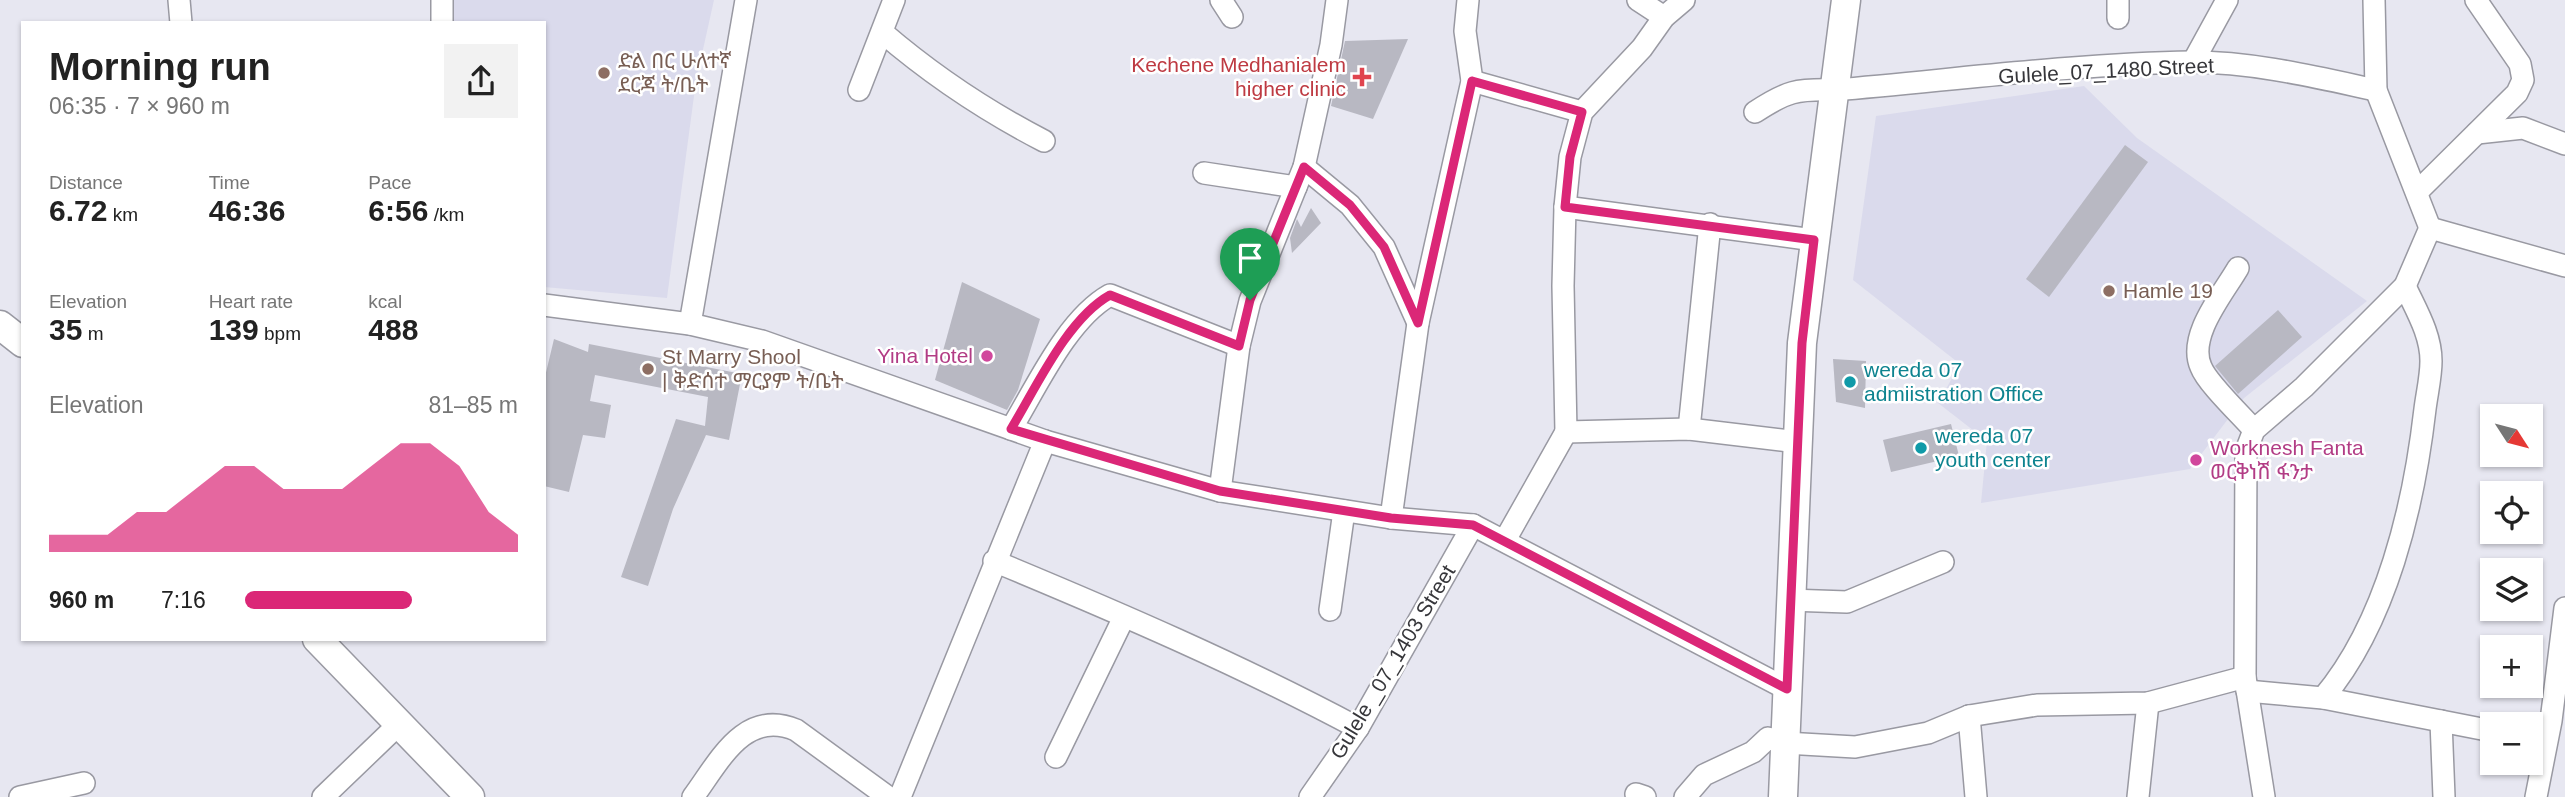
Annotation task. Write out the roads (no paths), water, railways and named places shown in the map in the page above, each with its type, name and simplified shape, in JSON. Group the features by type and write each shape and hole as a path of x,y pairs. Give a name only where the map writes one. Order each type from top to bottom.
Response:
{"main road":[{"path":"1783,797 1789,600 1802,343 1846,0"},
{"path":"0,325 21,341"},
{"path":"319,641 470,797"}],"street":[{"path":"179,0 181,21"},
{"path":"442,0 442,21"},
{"path":"690,324 746,0"},
{"path":"859,90 894,0"},
{"path":"1220,491 1239,346 1250,300 1304,167 1331,44 1337,0"},
{"path":"1391,518 1418,323 1472,81 1465,32 1468,0"},
{"path":"1638,0 1664,17"},
{"path":"1505,540 1566,432 1563,286 1565,207 1570,157 1582,112 1642,48 1664,17 1684,0"},
{"path":"2193,62 2227,0"},
{"path":"2264,797 2246,684 2246,452 2254,430 2304,387 2405,286 2430,228 2376,90 2374,0"},
{"path":"2417,192 2517,93 2523,71 2476,0"},
{"path":"882,32 911,57 983,107 1044,141"},
{"name":"Gulele_07_1480 Street","path":"1755,112 1786,92 2193,62 2292,71 2376,90"},
{"path":"1472,81 1582,112"},
{"path":"2477,133 2523,128 2565,144"},
{"path":"1304,167 1350,205 1378,239 1418,323"},
{"path":"1203,173 1296,187"},
{"path":"1565,207 1710,224 1814,240"},
{"path":"1689,429 1710,224"},
{"path":"2430,228 2565,266"},
{"path":"2238,268 2199,337 2198,354 2201,368 2254,430"},
{"path":"2323,698 2344,673 2381,598 2419,463 2431,360 2427,332 2405,286"},
{"path":"1011,429 1069,334 1099,301 1110,295 1239,346"},
{"path":"546,305 690,324 762,341 1045,441 1220,491 1391,518 1473,525 1787,689"},
{"path":"1566,432 1689,429 1798,442"},
{"path":"900,797 1045,441"},
{"path":"1330,610 1344,511"},
{"name":"Gulele _07_1403 Street","path":"1310,797 1358,728 1473,525"},
{"path":"994,561 1303,699 1358,728"},
{"path":"1789,600 1847,602 1943,562"},
{"path":"2536,797 2548,733 2565,608"},
{"path":"1056,757 1124,617"},
{"path":"1685,797 1704,775 1753,752 1768,738 1785,743 1856,747 1928,733 1969,716 2038,705 2148,703 2246,684 2480,729"},
{"path":"2138,797 2148,703"},
{"path":"1969,716 1976,797"},
{"path":"2441,721 2444,797"},
{"path":"693,797 737,738 756,727 779,723 796,730 888,797"},
{"path":"323,797 398,725"},
{"path":"20,797 84,783"}],"place":[{"name":"ድል በር ሁለተኛ ደርጃ ት/ቤት","path":"604,73"},
{"name":"Kechene Medhanialem higher clinic","path":"1362,77"},
{"name":"Hamle 19","path":"2109,291"},
{"name":"Yina Hotel","path":"987,356"},
{"name":"St Marry Shool | ቅድሰተ ማርያም ት/ቤት","path":"648,369"},
{"name":"wereda 07 admiistration Office","path":"1850,382"},
{"name":"wereda 07 youth center","path":"1921,448"},
{"name":"Worknesh Fanta ወርቅነሽ ፋንታ","path":"2196,460"}]}
